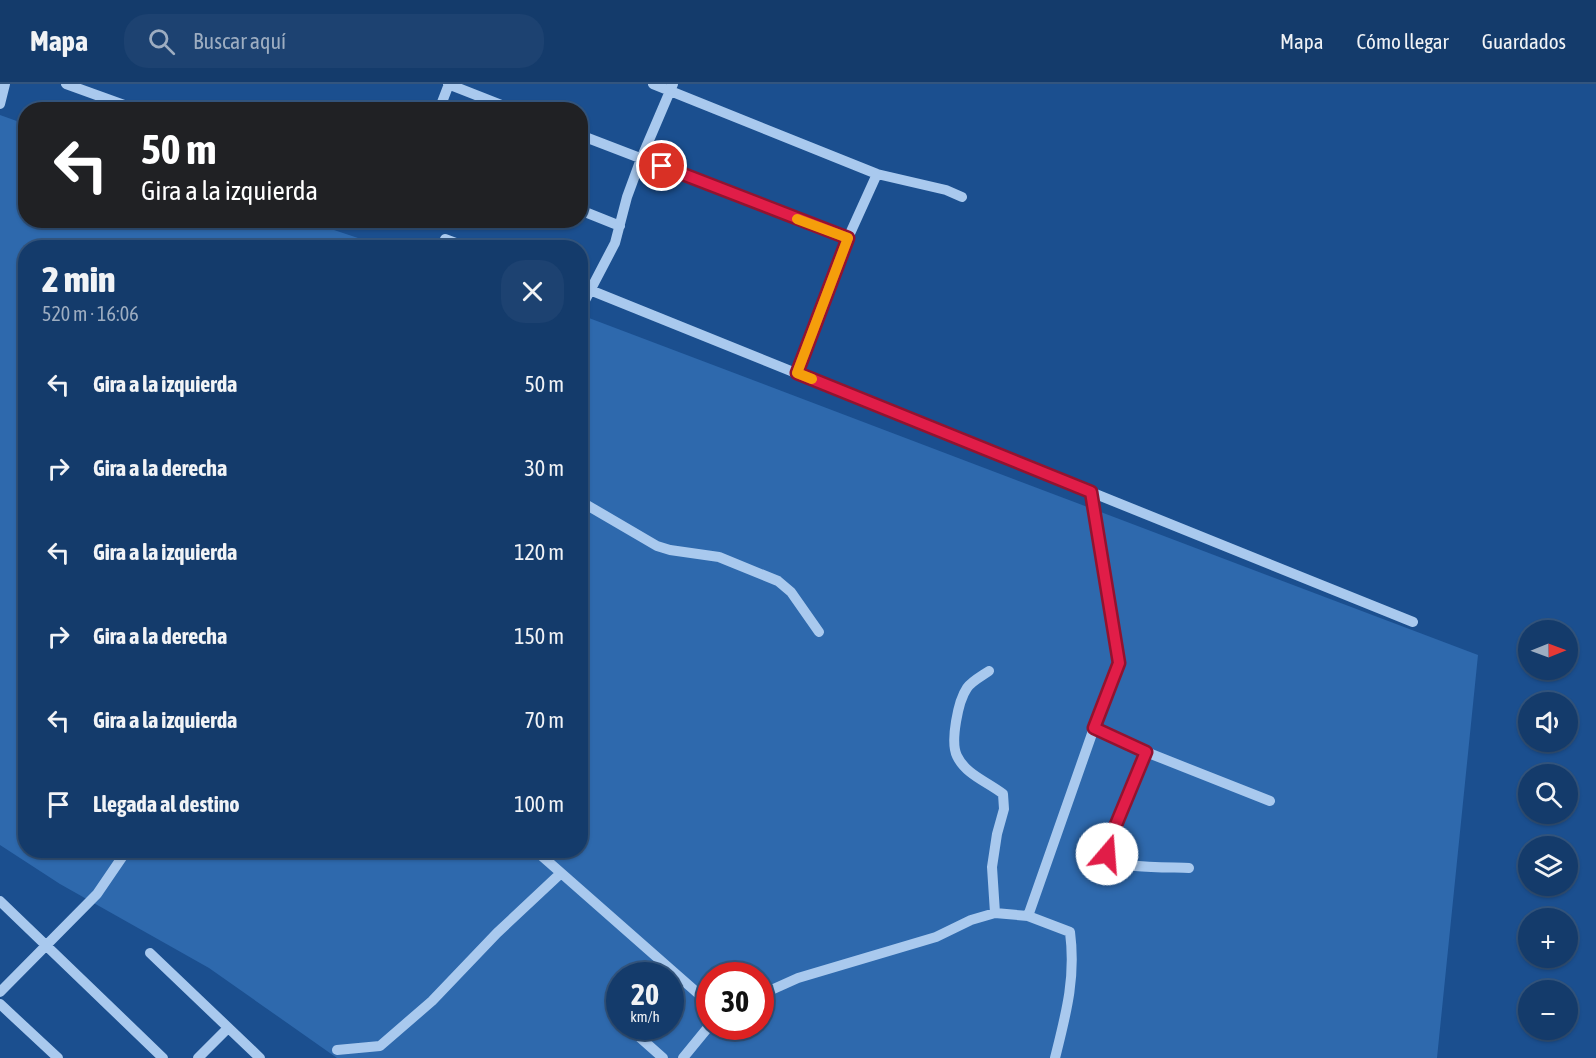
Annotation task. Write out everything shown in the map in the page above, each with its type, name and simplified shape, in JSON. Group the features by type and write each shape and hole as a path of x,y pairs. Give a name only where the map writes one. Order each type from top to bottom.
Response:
{"street":[{"path":"0,104 5,84"},
{"path":"66,84 116,102"},
{"path":"442,102 449,84 494,102"},
{"path":"653,84 672,88 877,174 946,190 962,197"},
{"path":"588,284 615,243 627,197 672,88"},
{"path":"588,138 848,238"},
{"path":"797,373 848,238 877,174"},
{"path":"588,213 620,226"},
{"path":"588,289 1413,622"},
{"path":"1028,916 1119,663 1091,492"},
{"path":"588,506 657,546 718,557 778,581 790,592 819,632"},
{"path":"989,671 969,685 963,694 956,721 955,739 956,755 976,777 1003,794 1005,801 992,867 995,914"},
{"path":"1094,728 1146,752 1270,801"},
{"path":"1146,752 1108,844 1107,854 1110,860 1121,864 1188,868"},
{"path":"0,992 97,894 122,858"},
{"path":"544,858 696,992"},
{"path":"337,1050 380,1046 432,1001 497,933 561,873"},
{"path":"0,901 163,1058"},
{"path":"774,988 798,978 936,937 971,920 995,914 1028,916 1070,932 1073,956 1072,978 1068,1007 1054,1058"},
{"path":"150,953 260,1058"},
{"path":"0,1004 58,1058"},
{"path":"198,1058 228,1028"},
{"path":"643,1040 663,1058"},
{"path":"683,1058 698,1040"}],"shaded area":[{"path":"0,115 18,121 18,228 328,228 364,240 18,240 18,857 0,845"},
{"path":"588,318 1478,655 1437,1058 337,1058 209,968 60,884 20,858 588,858"}],"slow traffic":[{"path":"797,219 848,238 797,373 812,379"}],"route":[{"path":"662,166 848,238 797,373 1091,492 1119,663 1094,728 1146,752 1108,844 1107,854"}]}
